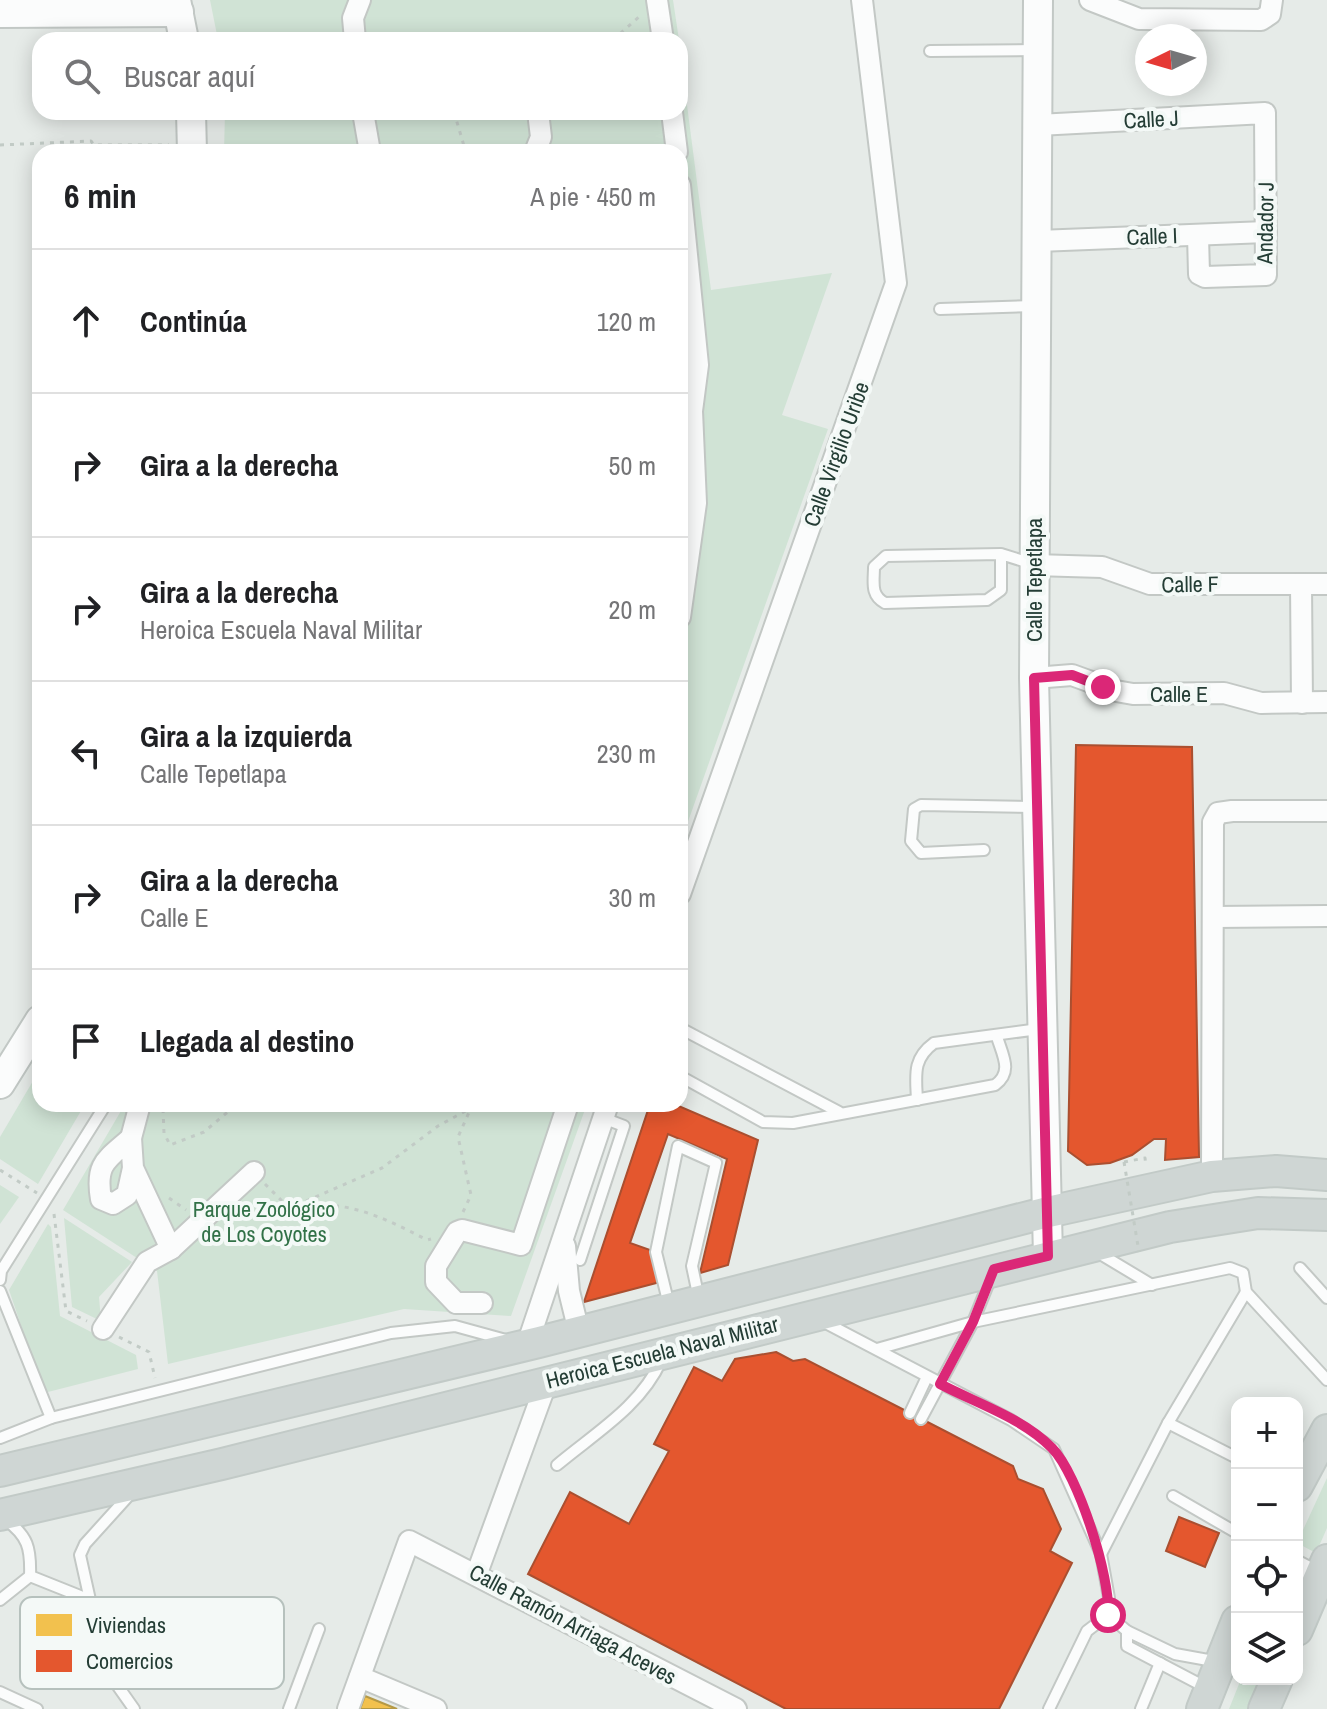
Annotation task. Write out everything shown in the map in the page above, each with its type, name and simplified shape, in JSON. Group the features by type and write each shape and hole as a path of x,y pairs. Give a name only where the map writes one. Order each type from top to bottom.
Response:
{"main road":[{"name":"Heroica Escuela Naval Militar","path":"0,1471 527,1345 1048,1212 1212,1176 1276,1171 1327,1175"},
{"name":"Heroica Escuela Naval Militar","path":"0,1515 222,1464 994,1269 1215,1218 1258,1213 1327,1215"},
{"path":"211,1422 222,1464"},
{"path":"1303,1475 1327,1430"},
{"path":"1307,1614 1318,1571"},
{"path":"1211,1687 1231,1636"},
{"path":"1264,1709 1274,1685"}],"street":[{"path":"354,32 353,18 360,0"},
{"name":"Calle Virgilio Uribe","path":"688,871 896,283 862,0"},
{"name":"Calle Tepetlapa","path":"1038,0 1034,678 1048,1256"},
{"path":"1090,0 1139,19 1226,10 1261,20 1271,7"},
{"path":"653,4 661,32"},
{"path":"0,13 178,6 183,32"},
{"name":"Calle J","path":"1038,125 1265,113"},
{"name":"Andador J","path":"1198,235 1199,274 1205,277 1266,275 1265,113"},
{"path":"191,120 192,144"},
{"path":"364,120 369,144"},
{"path":"538,144 541,137 539,120"},
{"path":"673,120 676,144"},
{"name":"Calle I","path":"1038,241 1266,232"},
{"path":"688,265 698,365 692,411 696,503 688,560"},
{"name":"Calle F","path":"1034,565 1102,567 1150,584 1327,584"},
{"path":"1301,584 1302,703"},
{"name":"Calle E","path":"1034,678 1072,675 1124,693 1224,693 1261,703 1327,702"},
{"path":"1212,1176 1213,822 1218,813 1327,811"},
{"path":"1214,917 1327,916"},
{"path":"0,1084 32,1033"},
{"path":"131,1138 104,1162 97,1176 101,1199 113,1204 127,1195 133,1168 131,1138 138,1112"},
{"path":"482,1303 456,1303 436,1282 436,1266 457,1232 462,1230 521,1245 565,1112"},
{"path":"527,1345 606,1112"},
{"path":"133,1168 171,1249"},
{"path":"103,1329 147,1262 171,1249 254,1172"},
{"path":"565,1234 565,1263 579,1332"},
{"path":"477,1573 547,1381"},
{"name":"Calle Ramón Arriaga Aceves","path":"360,1677 409,1541 477,1573 736,1709"},
{"path":"348,1709 360,1677 436,1709"}],"lane":[{"path":"930,51 1038,50"},
{"path":"940,309 1037,306"},
{"path":"1001,554 1001,590 987,600 885,603 877,598 873,590 874,567 886,556 1001,554 1034,565"},
{"path":"984,850 921,853 911,841 914,809 921,805 1038,807"},
{"path":"917,1100 916,1064 922,1052 934,1043 997,1037 1042,1028"},
{"path":"688,1032 839,1112"},
{"path":"688,1080 763,1122 793,1123 995,1085 1004,1078 1007,1068 997,1037"},
{"path":"0,1280 1,1271 44,1198 101,1112"},
{"path":"580,1260 624,1126 607,1112"},
{"path":"678,1146 716,1163 685,1305 656,1252 678,1146"},
{"path":"1089,1247 1152,1285"},
{"path":"877,1349 973,1322 1230,1268 1243,1273 1246,1292 1327,1380"},
{"path":"1300,1268 1327,1298"},
{"path":"921,1419 973,1322 994,1269"},
{"path":"0,1291 51,1418"},
{"path":"1101,1554 1168,1423 1246,1292"},
{"path":"809,1315 1011,1420 1054,1449 1101,1554 1109,1598 1108,1615 1087,1631 1049,1709"},
{"path":"0,1438 51,1418 157,1389 391,1333 455,1326 527,1345"},
{"path":"557,1465 651,1384 666,1351"},
{"path":"910,1413 927,1377"},
{"path":"1168,1423 1231,1455"},
{"path":"89,1597 80,1555 85,1544 141,1482"},
{"path":"1173,1496 1231,1530"},
{"path":"0,1515 23,1532 31,1550 30,1576 0,1600"},
{"path":"30,1576 82,1597"},
{"path":"1108,1615 1127,1631 1175,1654 1211,1687"},
{"path":"289,1709 319,1629"},
{"path":"1127,1631 1127,1646 1211,1687"},
{"path":"1141,1709 1160,1663"},
{"path":"120,1689 134,1709"},
{"path":"0,1692 37,1709"}],"path":[{"path":"622,32 653,4"},
{"path":"456,120 463,144"},
{"path":"51,144 54,141 91,141 93,144"},
{"path":"0,145 32,145"},
{"path":"163,1112 164,1133 170,1145 204,1132 228,1112"},
{"path":"289,1208 382,1168 438,1126 464,1112"},
{"path":"462,1214 471,1195 458,1137 469,1112"},
{"path":"1124,1162 1139,1252"},
{"path":"0,1170 44,1198 55,1217 66,1311 149,1352 157,1389"},
{"path":"254,1172 289,1208"},
{"path":"160,1189 202,1222"},
{"path":"289,1208 317,1202 364,1209 427,1240 440,1235"}],"green space":[{"path":"210,0 673,0 678,32 216,32"},
{"path":"688,113 711,290 832,273 782,415 828,429 688,822 688,144 224,144 225,120 688,120"},
{"path":"32,1083 32,1112 80,1112 38,1184 0,1159 0,1137"},
{"name":"Parque Zoológico de Los Coyotes","path":"120,1112 584,1112 511,1316 404,1309 168,1364 157,1271 63,1210"},
{"path":"0,1185 19,1197 0,1224"},
{"path":"64,1218 132,1262 99,1297 101,1321 72,1307"},
{"path":"48,1224 51,1227 60,1316 136,1355 138,1369 44,1393 9,1290"},
{"path":"1327,1478 1327,1528 1316,1553 1303,1546 1303,1530"},
{"path":"1239,1685 1260,1685 1250,1709 1229,1709"}],"building: Viviendas":[{"path":"365,1696 397,1709 360,1709"}],"building: Comercios":[{"path":"1076,745 1192,747 1199,1157 1165,1160 1166,1139 1154,1139 1132,1155 1110,1163 1087,1165 1068,1151"},
{"path":"688,1110 758,1140 728,1265 700,1273 727,1159 668,1134 630,1243 650,1250 660,1282 584,1302 647,1112"},
{"path":"776,1352 793,1361 805,1359 1013,1466 1018,1479 1043,1489 1061,1529 1050,1551 1072,1563 999,1709 786,1709 528,1574 570,1492 629,1524 669,1451 654,1444 694,1367 722,1381 735,1359"},
{"path":"1179,1517 1219,1533 1205,1567 1166,1551"}],"route":[{"path":"1103,687 1082,676 1034,678 1048,1256 994,1269 973,1322 940,1384 1011,1420 1054,1449 1101,1554 1109,1598 1108,1615"}]}
